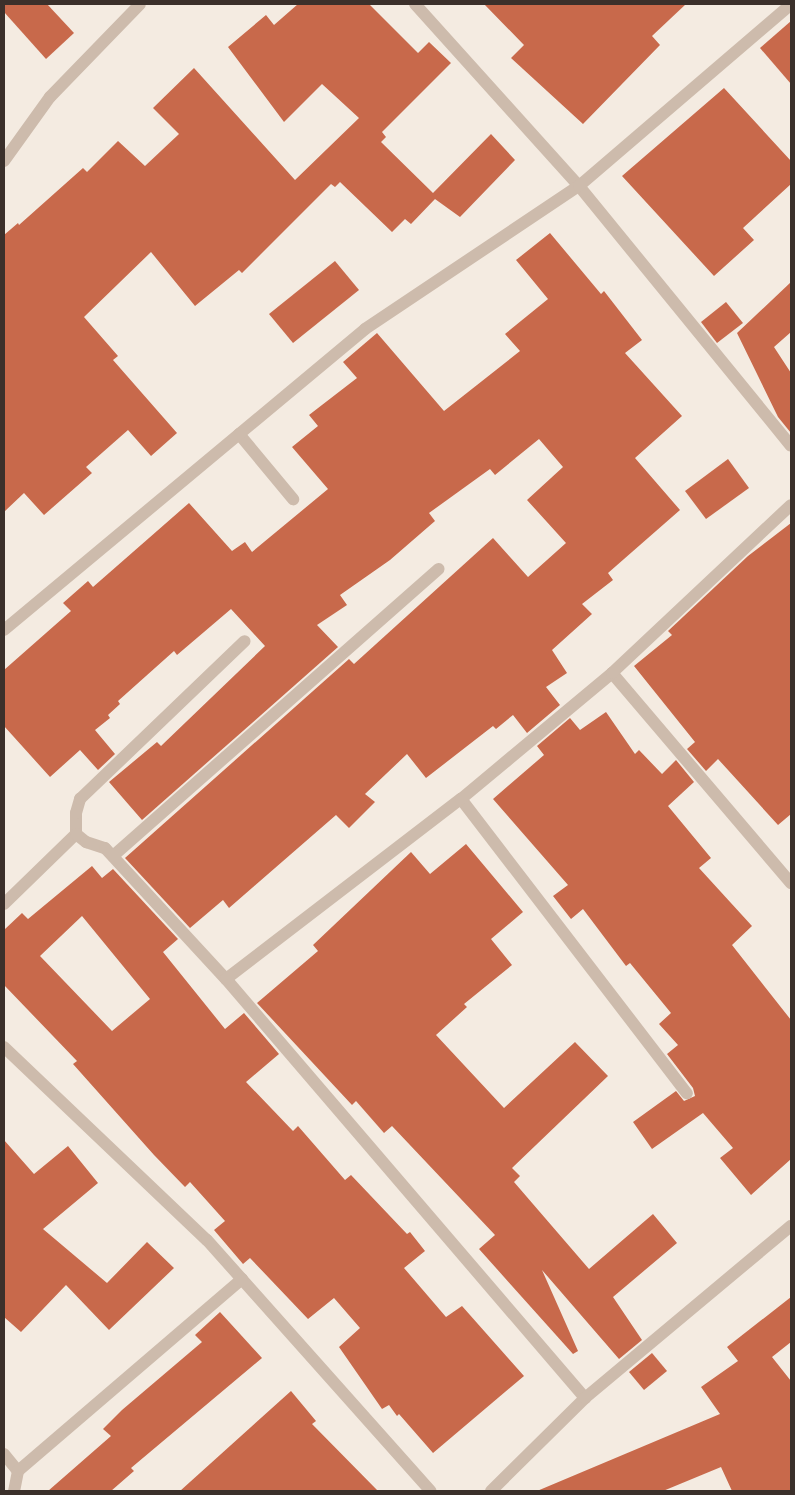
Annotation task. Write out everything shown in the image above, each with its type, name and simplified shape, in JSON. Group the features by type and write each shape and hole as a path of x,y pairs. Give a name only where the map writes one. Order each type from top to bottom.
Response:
{"street":[{"path":"4,161 50,97 140,4"},
{"path":"415,4 579,186 791,446"},
{"path":"4,630 365,329 579,186 791,4"},
{"path":"239,434 293,499"},
{"path":"226,979 461,799 612,672 791,505"},
{"path":"113,856 438,568"},
{"path":"4,904 76,834 76,814 80,799 245,641"},
{"path":"612,672 791,882"},
{"path":"461,799 686,1093"},
{"path":"76,834 113,856 226,979 585,1398"},
{"path":"4,1047 207,1240 431,1491"},
{"path":"491,1491 585,1398 791,1226"},
{"path":"14,1491 18,1471 242,1279"},
{"path":"4,1454 18,1471"}],"building":[{"path":"4,4 47,4 74,33 46,59 4,12"},
{"path":"298,4 369,4 418,53 429,42 451,63 382,132 386,137 381,142 433,193 491,134 515,160 460,217 435,199 411,224 405,219 392,232 340,182 335,187 331,184 242,273 239,270 195,306 151,252 84,317 118,356 113,360 177,433 151,456 128,430 86,467 92,473 44,515 24,493 4,512 4,235 18,223 19,225 83,168 87,172 118,141 145,166 179,134 153,108 194,68 295,180 359,118 322,84 284,122 228,47 266,15 274,25"},
{"path":"484,4 686,4 652,36 660,45 583,124 511,58 524,45"},
{"path":"791,21 791,84 760,48"},
{"path":"724,88 791,161 791,184 743,228 754,240 714,276 622,176"},
{"path":"550,233 601,294 604,291 642,340 625,353 682,416 635,458 680,510 608,573 613,580 582,604 592,614 552,650 567,673 546,687 560,705 527,733 513,715 496,729 493,726 426,778 407,754 365,794 375,802 349,828 336,815 229,908 223,900 190,928 125,858 349,659 354,664 493,538 528,577 566,543 527,500 563,467 539,439 495,475 490,469 429,513 435,521 390,560 340,595 347,605 317,625 338,647 142,820 109,782 157,742 161,746 265,646 231,609 177,655 174,651 118,701 120,704 108,715 110,718 95,730 115,754 98,770 80,750 50,777 4,726 4,670 71,611 63,603 88,581 93,587 189,503 232,551 245,542 252,552 328,489 292,447 318,426 309,415 357,378 343,362 377,333 444,411 520,351 505,334 548,299 516,260"},
{"path":"335,261 359,290 293,343 269,314"},
{"path":"791,282 791,332 774,347 791,373 791,433 778,417 737,333"},
{"path":"726,302 743,323 717,343 701,322"},
{"path":"728,459 749,488 706,519 685,491"},
{"path":"791,523 791,814 778,825 718,759 706,771 687,749 695,742 634,666 672,635 668,631 748,556"},
{"path":"606,712 635,754 639,750 662,774 676,760 694,782 668,806 711,858 699,868 752,926 732,945 791,1020 791,1159 751,1195 720,1158 733,1148 703,1113 652,1149 633,1122 676,1091 684,1101 695,1096 693,1088 667,1054 678,1045 659,1024 671,1013 630,963 626,966 583,909 571,919 553,896 568,885 493,799 544,755 537,746 570,718 580,730"},
{"path":"466,844 523,912 491,939 512,965 464,1004 467,1007 436,1035 504,1108 575,1042 608,1076 512,1168 520,1176 514,1182 589,1269 653,1214 677,1243 613,1297 642,1340 619,1359 542,1270 578,1351 573,1354 479,1249 495,1235 392,1126 384,1133 356,1101 352,1105 257,1003 318,951 313,945 411,852 430,874"},
{"path":"92,866 102,878 113,869 178,939 163,952 225,1029 244,1013 279,1054 246,1082 293,1131 298,1126 345,1180 351,1175 407,1234 410,1232 425,1251 404,1268 446,1317 462,1306 524,1376 433,1453 399,1414 397,1416 389,1405 382,1409 339,1347 360,1328 334,1298 308,1319 250,1258 243,1264 214,1230 225,1221 190,1182 185,1187 154,1155 73,1064 77,1061 4,985 4,930 22,913 28,919","holes":["82,916 150,999 112,1031 40,956"]},
{"path":"4,1140 34,1174 68,1146 98,1183 43,1229 107,1283 147,1242 174,1268 109,1330 66,1285 21,1332 4,1317"},
{"path":"791,1297 791,1342 772,1357 791,1381 791,1491 732,1491 721,1467 663,1491 537,1491 720,1414 701,1387 738,1361 727,1347"},
{"path":"220,1312 262,1358 131,1468 134,1471 111,1491 48,1491 111,1436 103,1429 122,1410 202,1342 195,1335"},
{"path":"652,1353 667,1371 644,1390 629,1372"},
{"path":"291,1391 316,1421 312,1424 378,1491 180,1491"}]}
